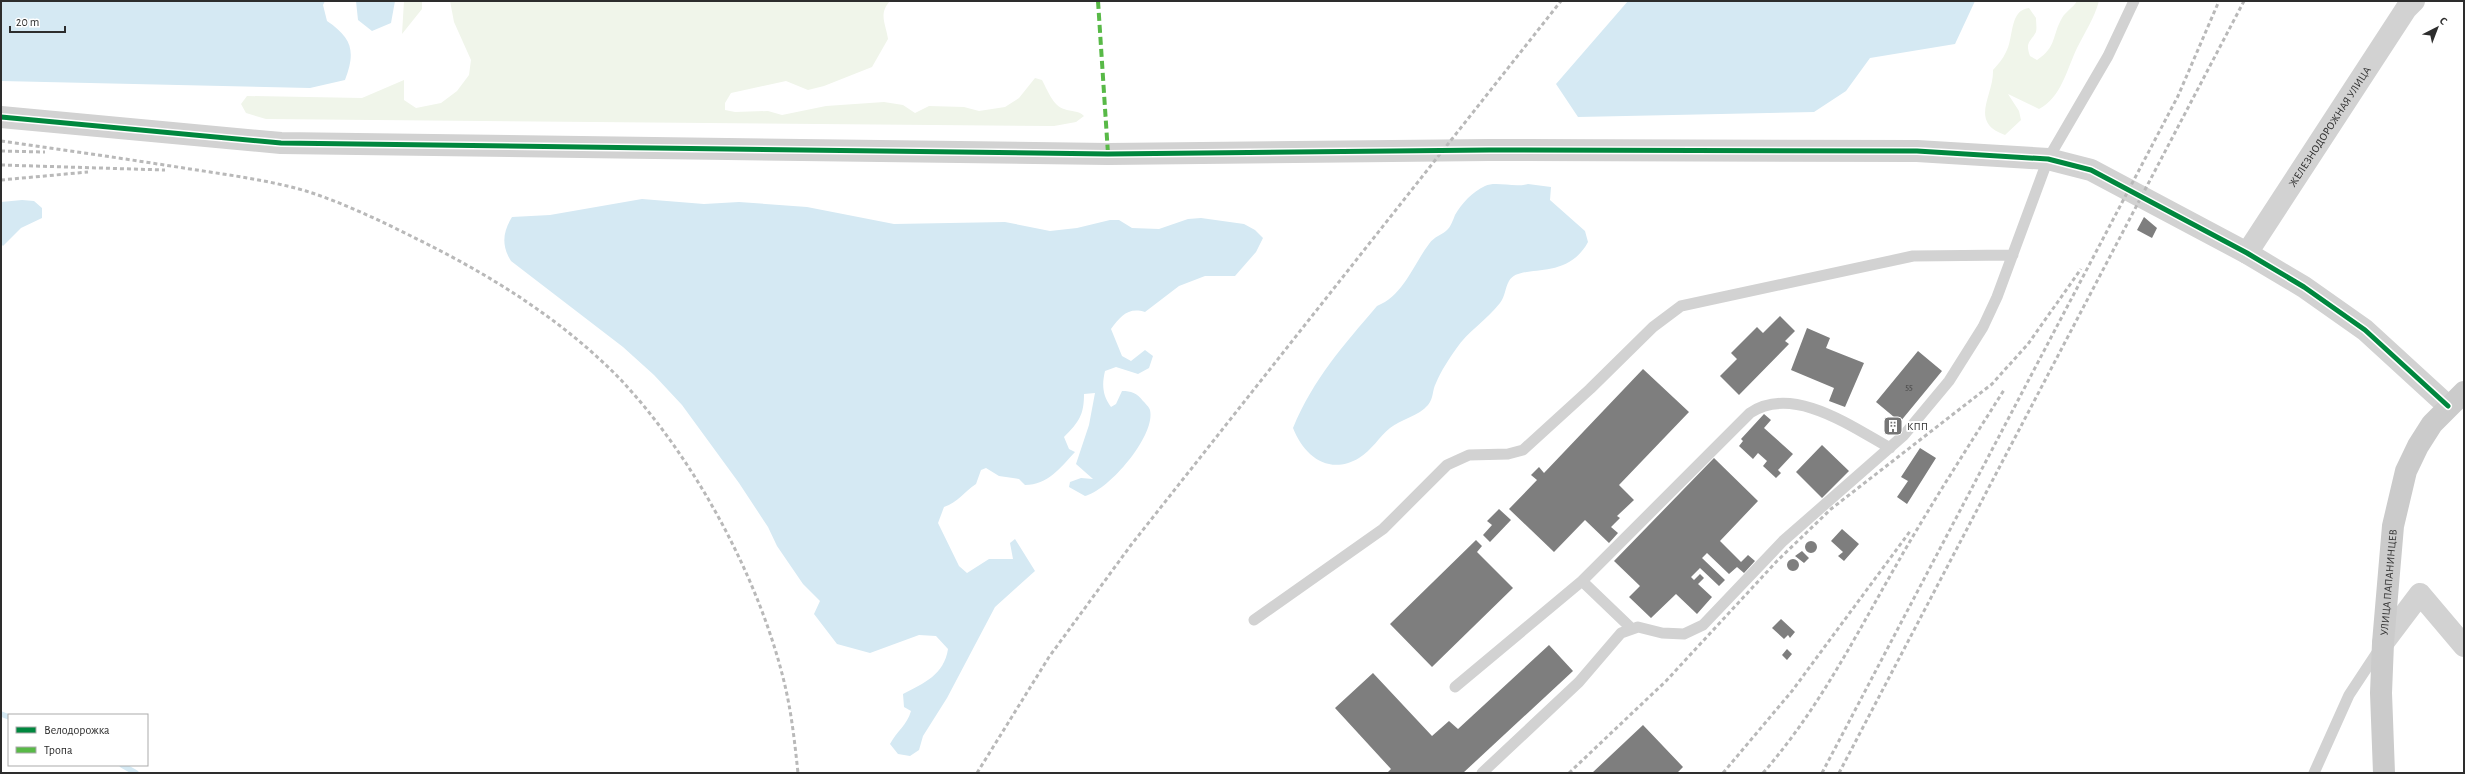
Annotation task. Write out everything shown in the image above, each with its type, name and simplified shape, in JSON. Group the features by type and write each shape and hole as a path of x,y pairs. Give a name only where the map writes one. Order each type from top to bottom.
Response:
{"main road":[{"name":"УЛИЦА ПАПАНИНЦЕВ","path":"2384,773 2381,693 2389,552 2406,471 2432,424 2448,406 2464,392"}],"street":[{"name":"ЖЕЛЕЗНОДОРОЖНАЯ УЛИЦА","path":"2247,253 2406,9 2414,1"},
{"path":"1,117 280,143 1108,154 1489,150 1917,152 2048,159 2091,170 2247,253 2338,309 2365,330 2448,406"},
{"path":"2383,643 2420,594 2464,646"}],"lane":[{"path":"1482,773 1579,682 1621,633 1631,628 1648,628 1662,634 1673,635 1692,631 1703,625 1788,536 1904,435 1950,381 1968,355 1997,297 2048,159 2108,56 2134,1"},
{"path":"1254,620 1383,529 1447,465 1469,455 1508,454 1523,450 1590,389 1653,327 1681,306 1912,256 2012,255"},
{"path":"1455,687 1582,581 1750,413 1758,408 1777,404 1810,407 1831,415 1890,448"},
{"path":"1582,581 1631,628"},
{"path":"2314,773 2350,695 2383,643"}],"shaded area":[{"path":"404,1 422,1 422,9 402,34"},
{"path":"450,1 890,1 884,10 884,19 888,39 872,67 824,86 808,90 786,81 731,93 725,103 725,110 735,112 768,111 782,115 826,106 884,102 903,105 915,113 929,106 964,107 979,111 1005,107 1019,98 1035,78 1042,80 1051,97 1060,107 1077,112 1084,116 1076,122 1054,126 266,119 246,113 241,104 247,96 362,98 404,80 404,100 416,108 441,103 457,91 469,75 471,60 454,22"},
{"path":"2077,1 2099,1 2092,20 2053,98 2039,109 2008,94 2019,111 2021,120 2005,135 1994,130 1988,123 1985,116 1993,70 2006,52 2015,19 2018,14 2029,8 2036,18 2036,32 2028,45 2028,48 2030,56 2037,60 2048,50 2062,18"}],"water":[{"path":"1,1 325,1 323,5 327,21 347,39 351,53 350,61 345,80 310,88 1,81"},
{"path":"356,1 395,1 391,23 372,31 358,20"},
{"path":"1628,1 1975,1 1955,44 1870,58 1846,91 1814,112 1578,117 1556,84"},
{"path":"1494,184 1528,184 1551,187 1550,200 1585,231 1588,242 1579,255 1568,263 1544,270 1523,273 1515,276 1509,281 1500,303 1466,337 1451,357 1438,379 1428,405 1420,412 1390,428 1364,455 1348,463 1338,465 1328,464 1311,455 1298,438 1293,428 1310,393 1341,349 1377,306 1394,295 1401,287 1431,241 1448,229 1464,202 1480,188 1485,186"},
{"path":"642,199 704,204 739,202 807,207 894,224 1005,222 1050,231 1077,228 1110,220 1119,220 1132,228 1159,229 1188,219 1201,218 1244,224 1255,230 1263,238 1256,252 1235,276 1205,276 1179,286 1145,312 1134,311 1125,314 1111,329 1122,356 1131,361 1145,350 1153,356 1149,368 1138,374 1116,367 1105,371 1103,380 1104,394 1111,407 1116,404 1122,391 1125,391 1134,393 1138,396 1150,410 1150,421 1146,434 1128,461 1106,484 1095,492 1085,496 1069,487 1070,482 1081,478 1093,479 1076,464 1089,425 1095,393 1084,394 1080,418 1064,437 1069,449 1075,452 1047,479 1025,485 1019,479 999,476 986,468 981,470 976,484 957,500 944,507 938,523 959,566 967,573 989,559 1013,559 1010,543 1015,539 1035,571 995,607 947,698 923,736 919,750 910,756 898,754 890,744 907,720 911,711 904,707 903,694 925,682 938,672 946,658 948,649 936,636 919,635 870,653 837,644 814,614 820,601 803,584 777,546 768,527 739,483 682,405 654,375 623,347 511,261 508,255 504,239 512,217 550,215"},
{"path":"22,200 34,201 42,208 42,218 21,228 3,246 1,244 1,202"}],"building":[{"path":"2144,217 2157,228 2152,238 2137,230"},
{"path":"1780,316 1795,331 1785,341 1789,344 1739,395 1720,376 1737,359 1731,353 1757,327 1763,333"},
{"path":"1807,328 1830,338 1826,348 1864,363 1845,407 1829,401 1834,388 1791,370"},
{"path":"1918,351 1942,371 1900,422 1876,402"},
{"path":"1643,369 1689,412 1619,485 1634,500 1617,516 1620,518 1611,527 1618,533 1609,543 1585,520 1554,552 1509,509 1537,480 1531,475 1539,467 1544,473"},
{"path":"1764,414 1771,420 1764,428 1793,454 1778,470 1781,473 1776,478 1763,466 1767,461 1758,453 1753,459 1739,446 1743,441 1741,439"},
{"name":"КПП","path":"1889,417 1901,428 1896,434 1884,423"},
{"path":"1822,445 1849,471 1822,498 1796,472"},
{"path":"1920,448 1936,458 1907,504 1897,497 1908,481 1901,477"},
{"path":"1714,458 1758,501 1720,541 1741,562 1748,555 1755,561 1744,573 1737,567 1729,574 1707,553 1702,558 1725,580 1719,586 1700,568 1691,577 1694,580 1700,574 1704,578 1698,584 1712,597 1697,614 1676,594 1651,618 1629,597 1640,586 1614,561"},
{"path":"1499,509 1511,520 1490,542 1483,535 1492,525 1487,521"},
{"path":"1842,529 1859,544 1844,561 1838,556 1843,552 1831,541"},
{"path":"1476,540 1482,546 1477,552 1513,588 1432,667 1390,624"},
{"path":"1809,541 1813,541 1817,547 1813,553 1809,553 1805,549 1805,545"},
{"path":"1802,551 1809,558 1804,563 1795,556"},
{"path":"1795,559 1798,560 1798,570 1791,571 1788,570 1787,563 1788,560"},
{"path":"1781,619 1795,632 1790,638 1788,635 1784,639 1772,628"},
{"path":"1549,645 1573,671 1463,773 1387,773 1391,769 1335,708 1373,673 1432,736 1449,721 1458,729"},
{"path":"1787,649 1792,654 1787,660 1782,655"},
{"path":"1643,725 1683,767 1677,773 1592,773"}],"waterway":[{"path":"1,714 8,717"},
{"path":"124,766 136,773"}],"railway":[{"path":"977,773 1049,657 1131,545 1561,1"},
{"path":"1822,773 2178,96 2219,1"},
{"path":"1839,773 2244,1"},
{"path":"1,141 248,178 306,191 349,207 392,226 446,254 526,301 576,338 621,380 649,412 675,447 700,485 723,525 761,608 775,649 788,700 798,773"},
{"path":"1,151 45,152"},
{"path":"1,165 165,170"},
{"path":"1,180 88,172"},
{"path":"1569,773 1666,681 1777,561 1831,509 1992,384 2028,344 2081,269"},
{"path":"1763,773 1802,723 1836,671 1923,519 2004,390"},
{"path":"1723,773 1792,691 1911,530"}],"marked path":[{"path":"1098,1 1108,154"}],"cycle path":[{"path":"1,117 281,143 1108,154 1489,150 1917,151 2048,159 2091,170 2247,253 2304,287 2365,330 2448,406"}],"place":[{"name":"КПП","path":"1893,426"}]}
